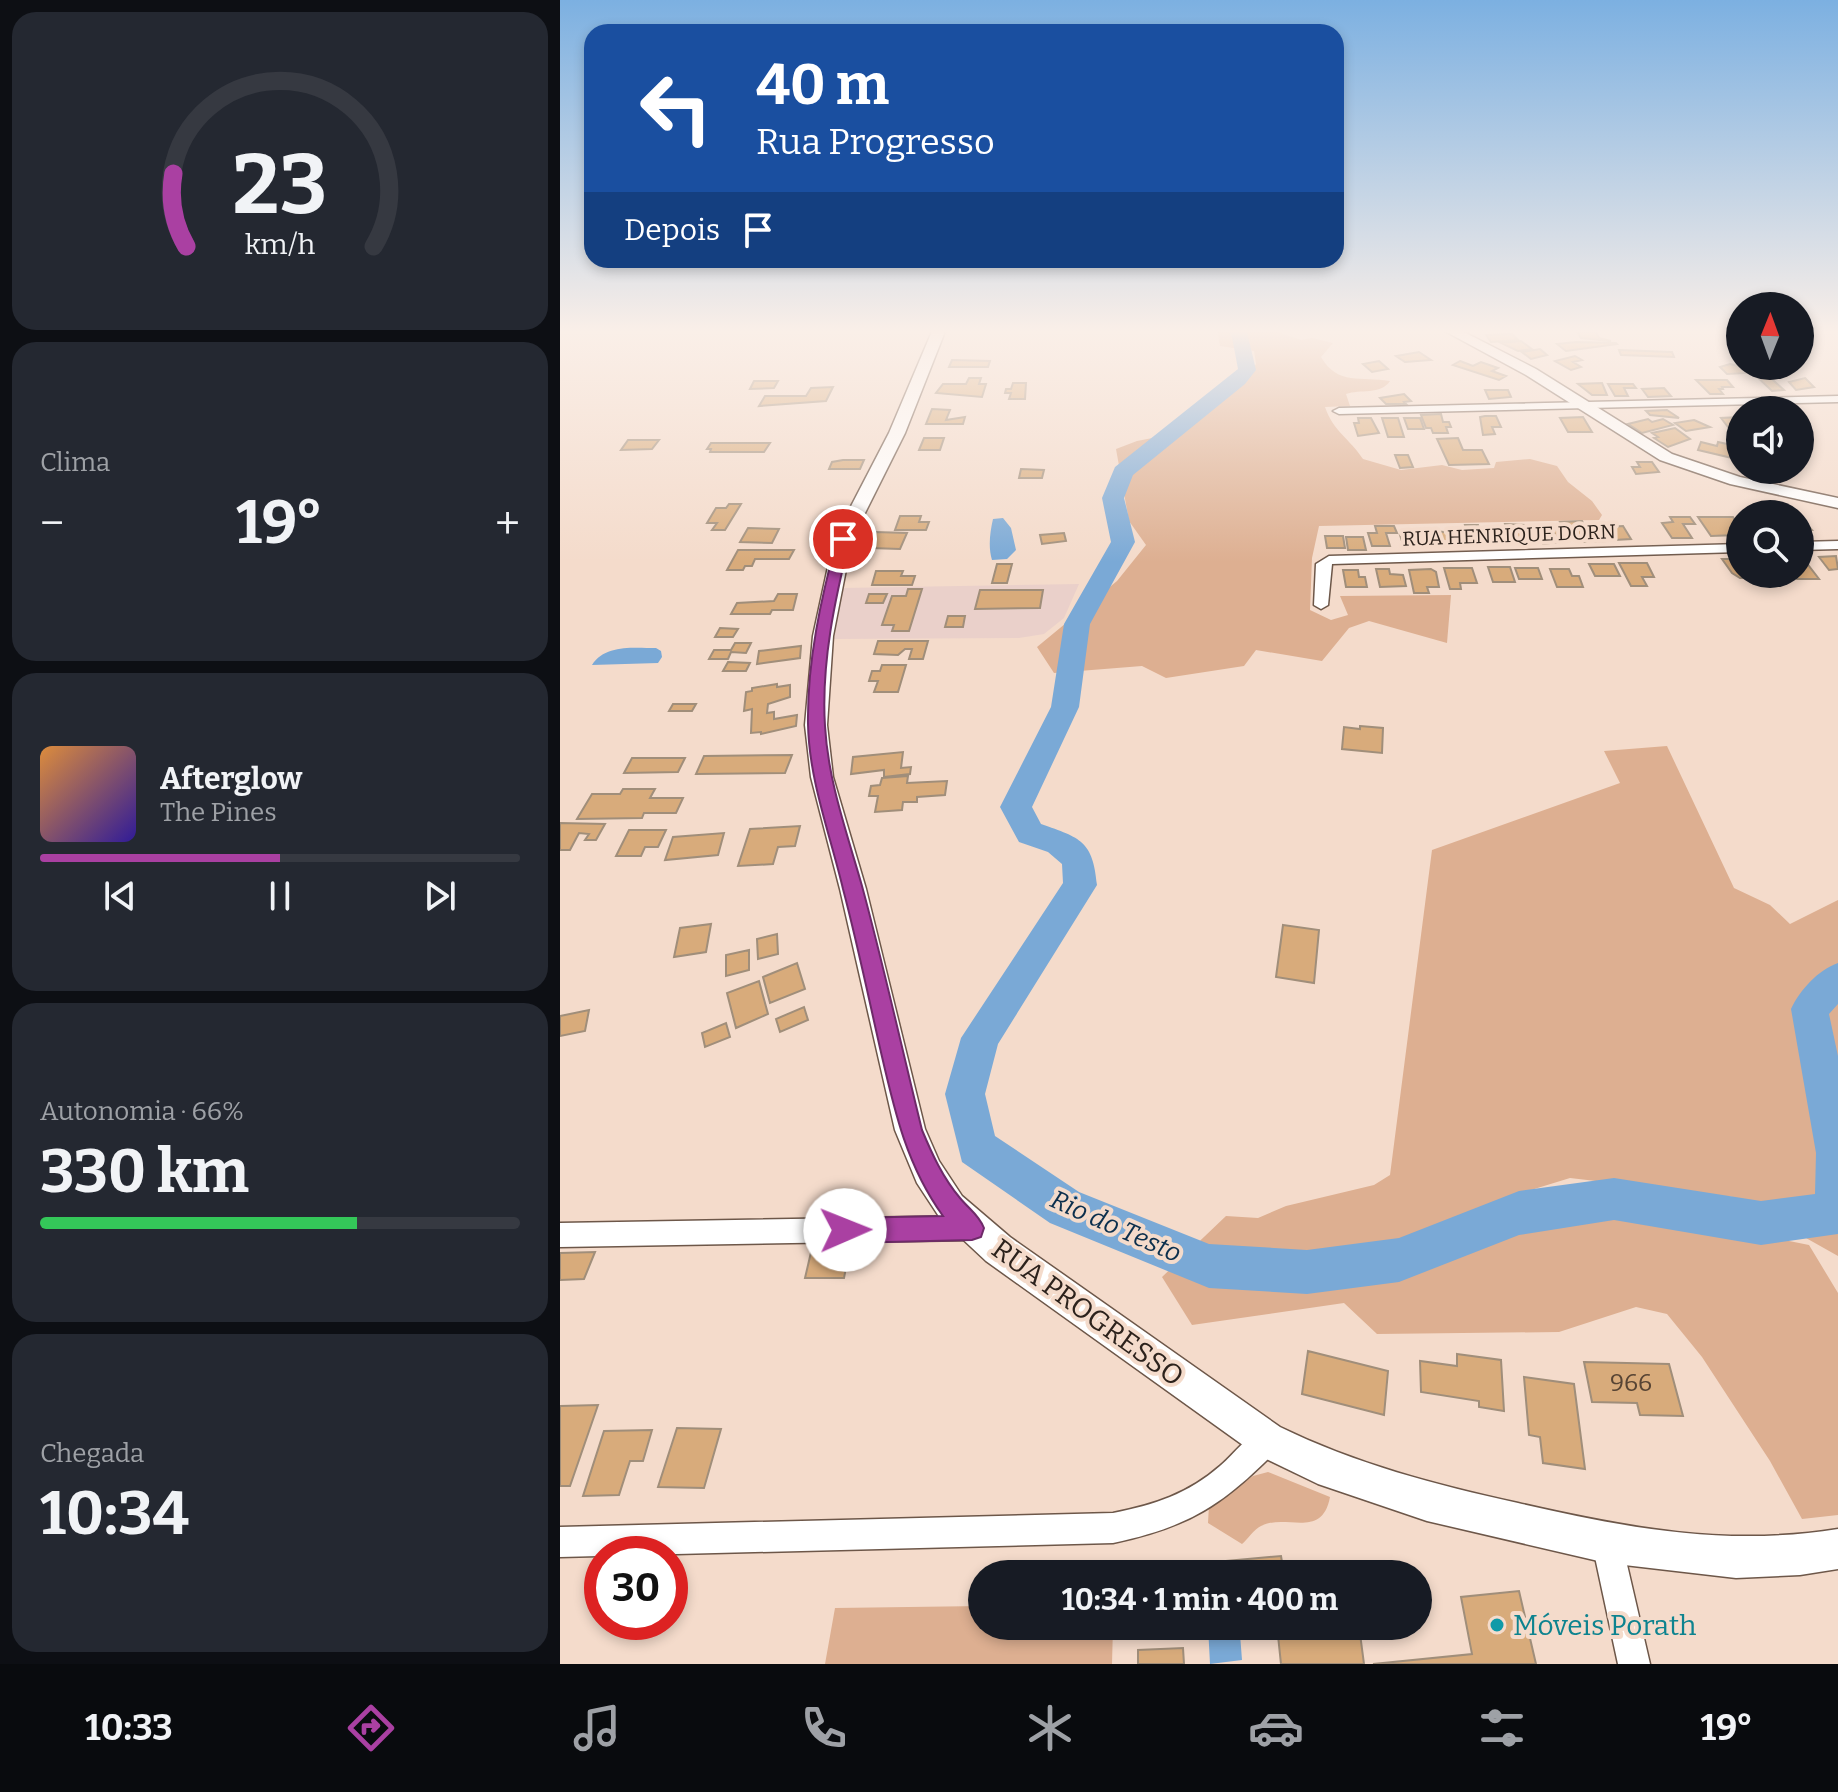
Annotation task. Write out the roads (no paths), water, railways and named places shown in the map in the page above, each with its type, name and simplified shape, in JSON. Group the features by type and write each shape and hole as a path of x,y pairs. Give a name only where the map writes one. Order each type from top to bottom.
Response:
{"street":[{"name":"RUA PROGRESSO","path":"908,407 843,539 837,559 818,674 816,725 825,792 853,889 910,1130 928,1172 951,1207 972,1228 1267,1440 1318,1465 1377,1487 1519,1525 1607,1543 1736,1558 1800,1555 1838,1549"},
{"path":"1339,411 1552,407"},
{"path":"1585,407 1644,445 1677,462 1736,481 1838,503"},
{"path":"1814,546 1838,545"},
{"name":"RUA HENRIQUE DORN","path":"1321,605 1323,564 1329,560 1726,548"},
{"path":"560,1235 972,1228"},
{"path":"560,1542 1113,1528 1157,1520 1192,1506 1230,1478 1267,1440"},
{"path":"1607,1543 1634,1664"}],"water":[{"path":"1003,518 1011,528 1016,550 1007,559 992,560 990,540 993,519"},
{"path":"656,648 661,651 662,657 658,663 592,665 612,650"},
{"path":"1209,1640 1240,1640 1242,1660 1210,1664"}],"waterway":[{"name":"Rio do Testo","path":"1205,407 1123,472 1113,498 1123,542 1077,624 1065,707 1016,807 1030,833 1059,843 1078,859 1080,885 980,1038 965,1094 977,1148 1065,1208 1209,1266 1307,1272 1399,1260 1519,1213 1614,1199 1761,1223 1836,1213 1837,1153 1810,1009 1838,979"}],"place":[{"name":"Móveis Porath","path":"1497,1625"}]}
